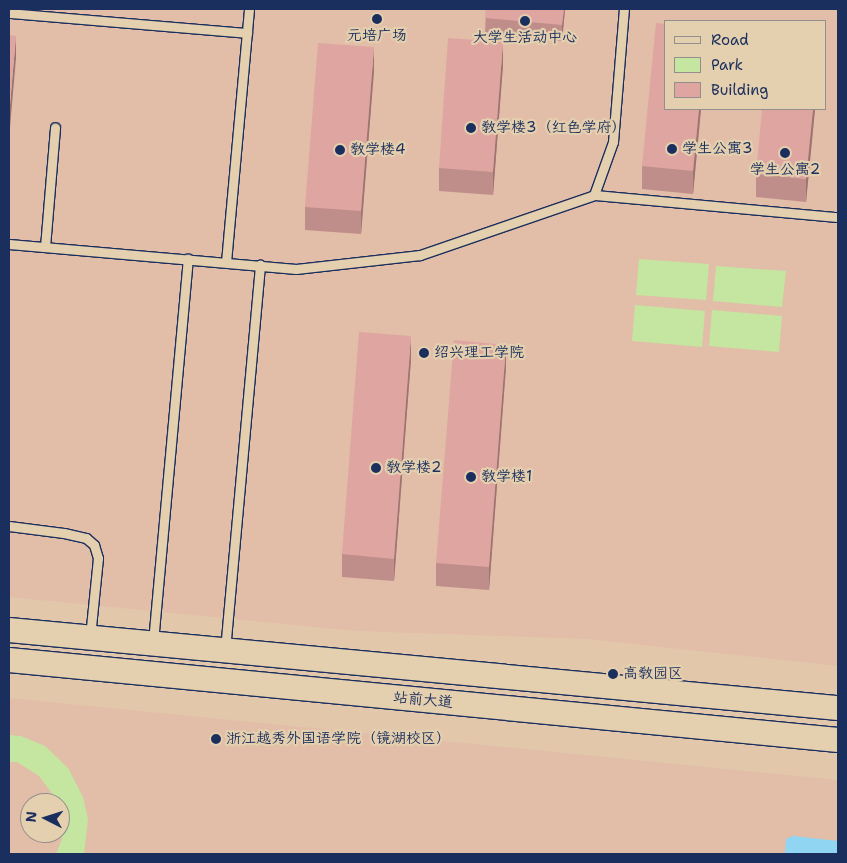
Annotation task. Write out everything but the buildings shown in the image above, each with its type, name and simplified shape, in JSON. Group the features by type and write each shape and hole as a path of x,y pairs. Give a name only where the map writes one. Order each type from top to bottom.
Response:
{"main road":[{"name":"站前大道","path":"9,630 838,708"},
{"name":"站前大道","path":"9,660 838,740"}],"lane":[{"path":"226,262 249,9"},
{"path":"594,195 613,142 624,9"},
{"path":"9,13 247,33"},
{"path":"45,247 55,127"},
{"path":"9,244 296,269 420,255 594,195 838,217"},
{"path":"153,644 188,259"},
{"path":"225,650 260,265"},
{"path":"9,526 64,532 86,538 94,545 98,558 90,638"}],"shaded area":[{"name":"绍兴理工学院","path":"9,9 838,9 838,666 587,639 356,631 9,597"},
{"name":"浙江越秀外国语学院（镜湖校区）","path":"9,698 838,780 838,854 9,854"}],"green space":[{"path":"639,259 709,264 706,300 636,295"},
{"path":"716,266 786,271 782,307 713,301"},
{"path":"635,305 705,311 702,347 632,341"},
{"path":"712,310 782,316 779,352 709,346"},
{"path":"9,735 21,736 45,746 68,768 83,797 88,819 84,854 56,854 60,843 70,843 70,793 52,793 39,776 17,762 9,762"}],"water":[{"path":"793,836 838,841 838,854 785,854 786,839"}],"place":[{"name":"元培广场","path":"377,19"},
{"name":"大学生活动中心","path":"525,21"},
{"name":"教学楼3（红色学府）","path":"471,128"},
{"name":"学生公寓3","path":"672,149"},
{"name":"教学楼4","path":"340,150"},
{"name":"学生公寓2","path":"785,153"},
{"name":"绍兴理工学院","path":"424,353"},
{"name":"教学楼2","path":"376,468"},
{"name":"教学楼1","path":"471,477"},
{"name":"高教园区","path":"613,674"},
{"name":"浙江越秀外国语学院（镜湖校区）","path":"216,739"}]}
